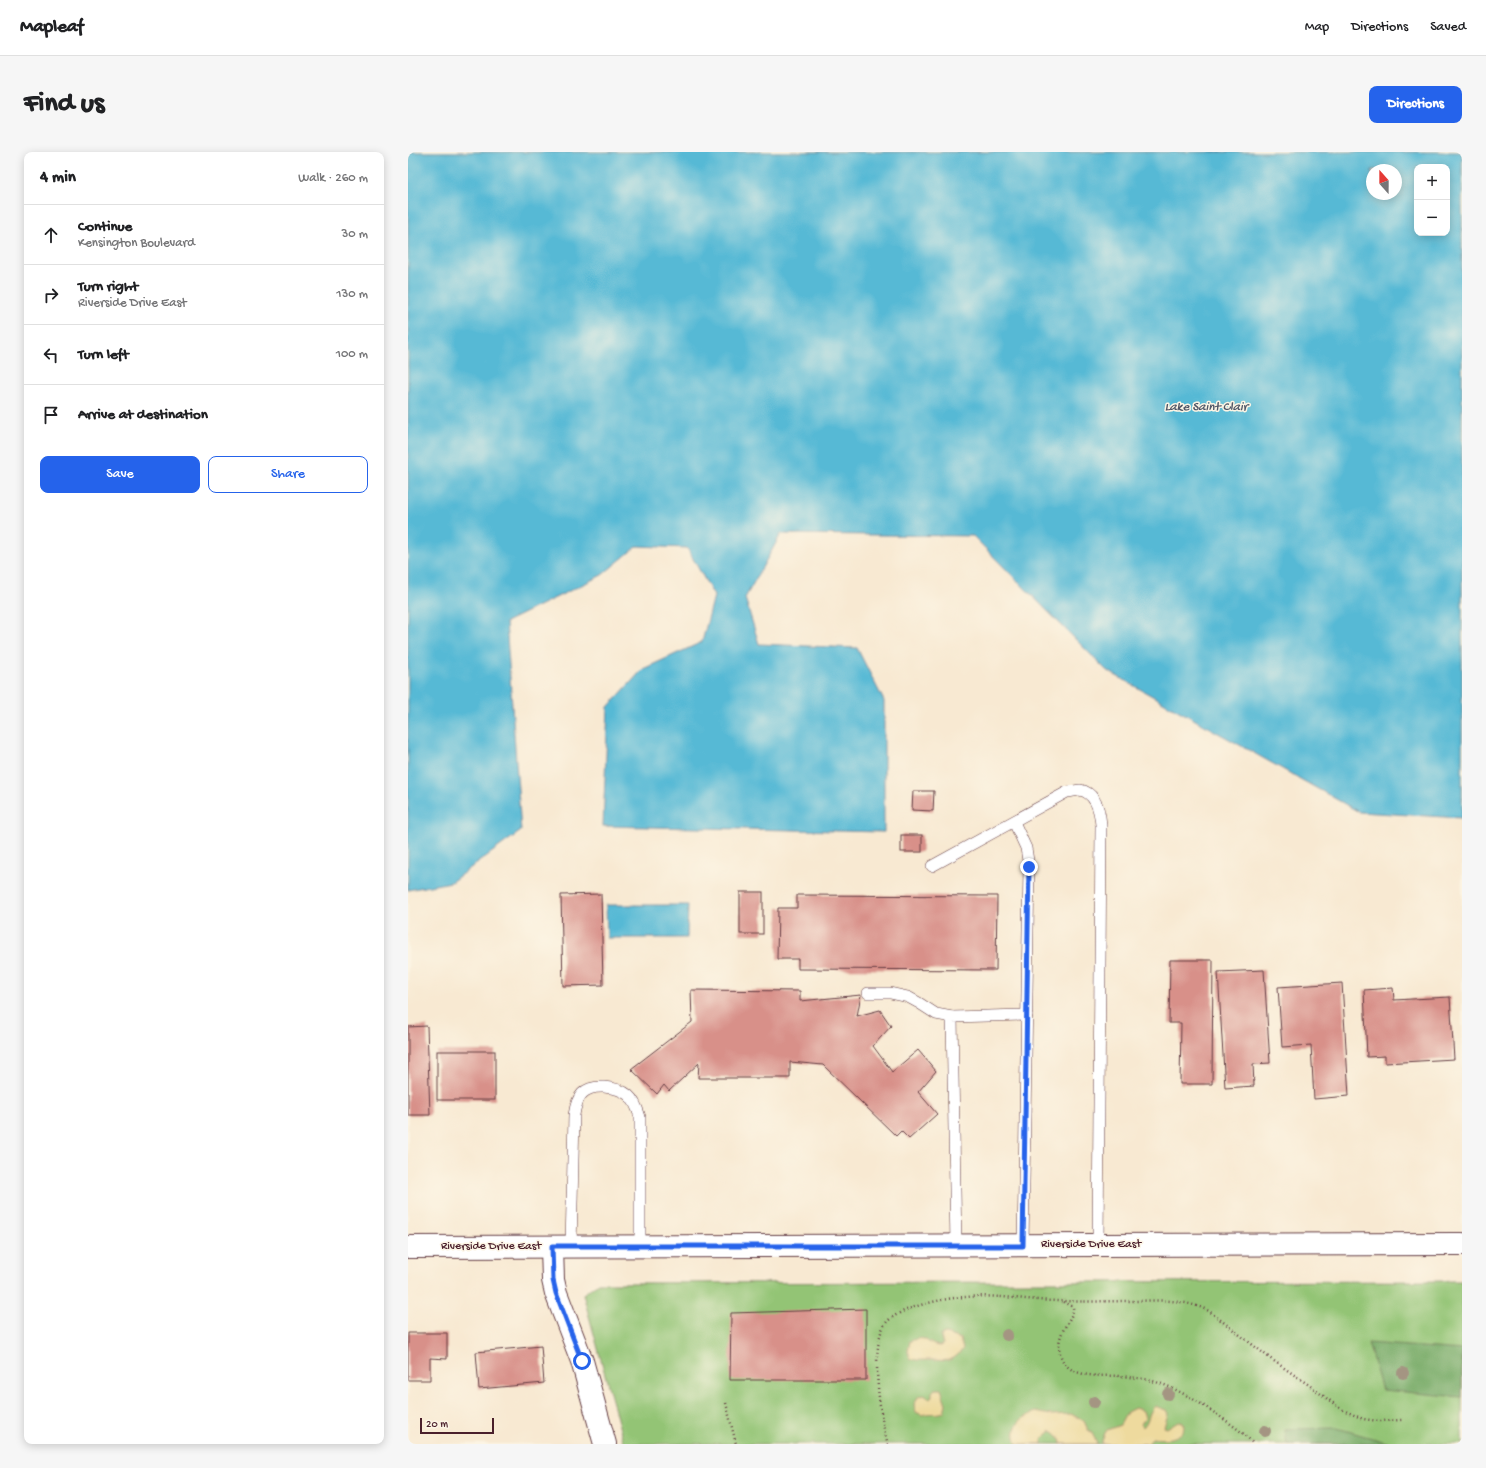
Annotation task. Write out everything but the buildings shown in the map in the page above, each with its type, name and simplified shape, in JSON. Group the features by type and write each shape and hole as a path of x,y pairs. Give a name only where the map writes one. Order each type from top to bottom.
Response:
{"street":[{"name":"Riverside Drive East","path":"408,1247 1462,1244"},
{"path":"561,1247 553,1280 556,1293 582,1361 605,1444"}],"lane":[{"path":"932,866 1067,792 1080,790 1092,796 1100,811 1098,1245"},
{"path":"1014,822 1026,848 1029,867 1023,1246"},
{"path":"868,993 908,997 936,1014 952,1017 1027,1015"},
{"path":"952,1017 956,1246"},
{"path":"561,1247 576,1103 581,1094 587,1090 598,1087 618,1088 629,1095 636,1104 640,1117 640,1247"}],"path":[{"path":"888,1444 884,1432 879,1396 877,1365 878,1341 881,1330 886,1322 894,1315 928,1303 965,1297 1008,1298 1062,1302 1170,1300 1200,1306 1209,1311 1271,1359 1342,1408 1363,1419 1403,1420"},
{"path":"1062,1302 1073,1307 1059,1342 1059,1350 1062,1359 1072,1370 1090,1375 1146,1379 1172,1388 1203,1405 1243,1434 1253,1444"},
{"path":"726,1403 736,1444"}],"green space":[{"path":"1462,1281 1462,1444 624,1444 583,1294 598,1283"},
{"path":"1368,1343 1462,1350 1462,1397 1382,1390"},
{"path":"1337,1428 1393,1444 1287,1444 1285,1429"}],"sand":[{"path":"946,1334 960,1339 963,1349 955,1357 948,1360 915,1360 910,1358 908,1351 910,1341 924,1339 940,1346 943,1344 941,1335"},
{"path":"935,1389 941,1389 946,1404 944,1412 922,1415 916,1412 914,1405 918,1397 924,1395 930,1399 932,1397 932,1392"},
{"path":"1155,1406 1166,1410 1168,1414 1164,1427 1167,1428 1178,1421 1182,1422 1184,1426 1183,1432 1172,1438 1152,1438 1148,1444 1101,1444 1107,1430 1120,1425 1127,1412 1135,1408 1143,1411 1145,1418 1141,1424 1143,1427"},
{"path":"1036,1412 1051,1415 1071,1414 1084,1421 1088,1430 1092,1432 1097,1444 1061,1444 1058,1436 1051,1431 1042,1439 1042,1444 1017,1444 1015,1432 1018,1424 1025,1417"}],"water":[{"name":"Lake Saint Clair","path":"408,152 1462,152 1462,818 1359,812 1106,670 973,536 781,534 745,598 759,644 857,648 884,701 884,832 603,826 608,707 643,669 702,642 714,596 687,548 637,546 602,575 506,622 521,831 451,882 408,890"},
{"path":"606,905 688,905 687,938 607,938"}],"route":[{"path":"582,1361 556,1293 553,1280 552,1246 1023,1246 1029,867"}]}
